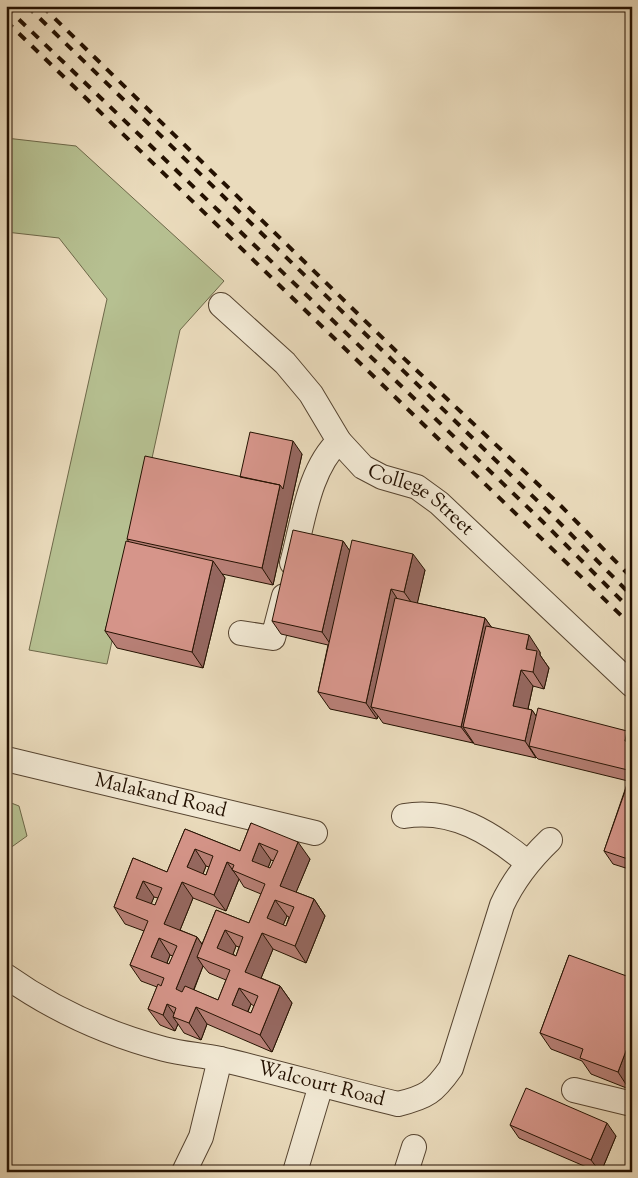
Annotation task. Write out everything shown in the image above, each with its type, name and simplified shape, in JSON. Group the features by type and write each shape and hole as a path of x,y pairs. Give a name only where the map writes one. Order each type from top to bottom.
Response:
{"street":[{"name":"College Street","path":"222,305 285,363 311,394 339,441 363,467 382,477 416,487 439,502 632,685"},
{"path":"241,633 273,638 316,471 328,451 339,441"},
{"name":"Malakand Road","path":"6,759 315,833"},
{"path":"404,816 422,814 456,819 485,831 508,846 527,862"},
{"name":"Walcourt Road","path":"6,976 44,1002 74,1017 116,1034 165,1049 220,1059 398,1104 418,1100 436,1088 451,1068 502,905 512,883 527,862 550,840"},
{"path":"184,1172 201,1137 220,1059"},
{"path":"294,1172 321,1085"},
{"path":"574,1090 632,1104"},
{"path":"406,1172 414,1147"}],"green space":[{"path":"6,138 76,146 224,281 180,330 107,664 29,650 107,299 59,238 6,232"},
{"path":"6,801 19,806 27,836 6,851"}],"building":[{"path":"250,432 293,441 283,489 280,485 240,477"},
{"path":"145,456 280,485 262,568 127,539"},
{"path":"293,530 343,541 322,632 272,621"},
{"path":"352,540 413,554 404,592 391,589 366,703 318,692"},
{"path":"126,541 213,561 192,652 105,631"},
{"path":"395,598 485,618 461,727 371,707"},
{"path":"486,626 529,635 526,649 537,651 533,672 521,670 513,706 532,710 525,741 463,727"},
{"path":"538,708 627,731 625,741 632,742 632,771 529,746"},
{"path":"629,780 632,781 632,849 628,859 604,851"},
{"path":"251,823 298,842 280,886 314,899 295,946 262,933 245,972 280,986 260,1035 196,1007 189,1023 173,1017 176,1008 167,1004 163,1015 148,1009 158,984 161,986 164,978 130,965 148,921 114,907 133,858 167,872 185,829 240,851","holes":["259,843 278,851 270,868 252,861","195,849 213,856 206,875 187,867","227,862 234,865 232,870 265,884 249,923 216,910 197,957 230,970 218,1000 185,986 182,992 176,989 197,937 164,924 182,882 214,895","143,881 162,888 155,905 136,898","275,900 294,907 286,926 267,918","225,930 243,937 236,956 217,948","159,938 177,946 169,964 151,957","239,988 258,996 251,1013 232,1005"]},
{"path":"569,955 632,978 632,1035 618,1072 580,1058 583,1049 540,1033"},
{"path":"526,1088 607,1123 591,1160 510,1125"}],"railway":[{"path":"27,6 550,513 632,596"},
{"path":"42,6 395,350 559,504 632,578"},
{"path":"6,7 542,521 632,611"},
{"path":"6,21 632,626"}]}
